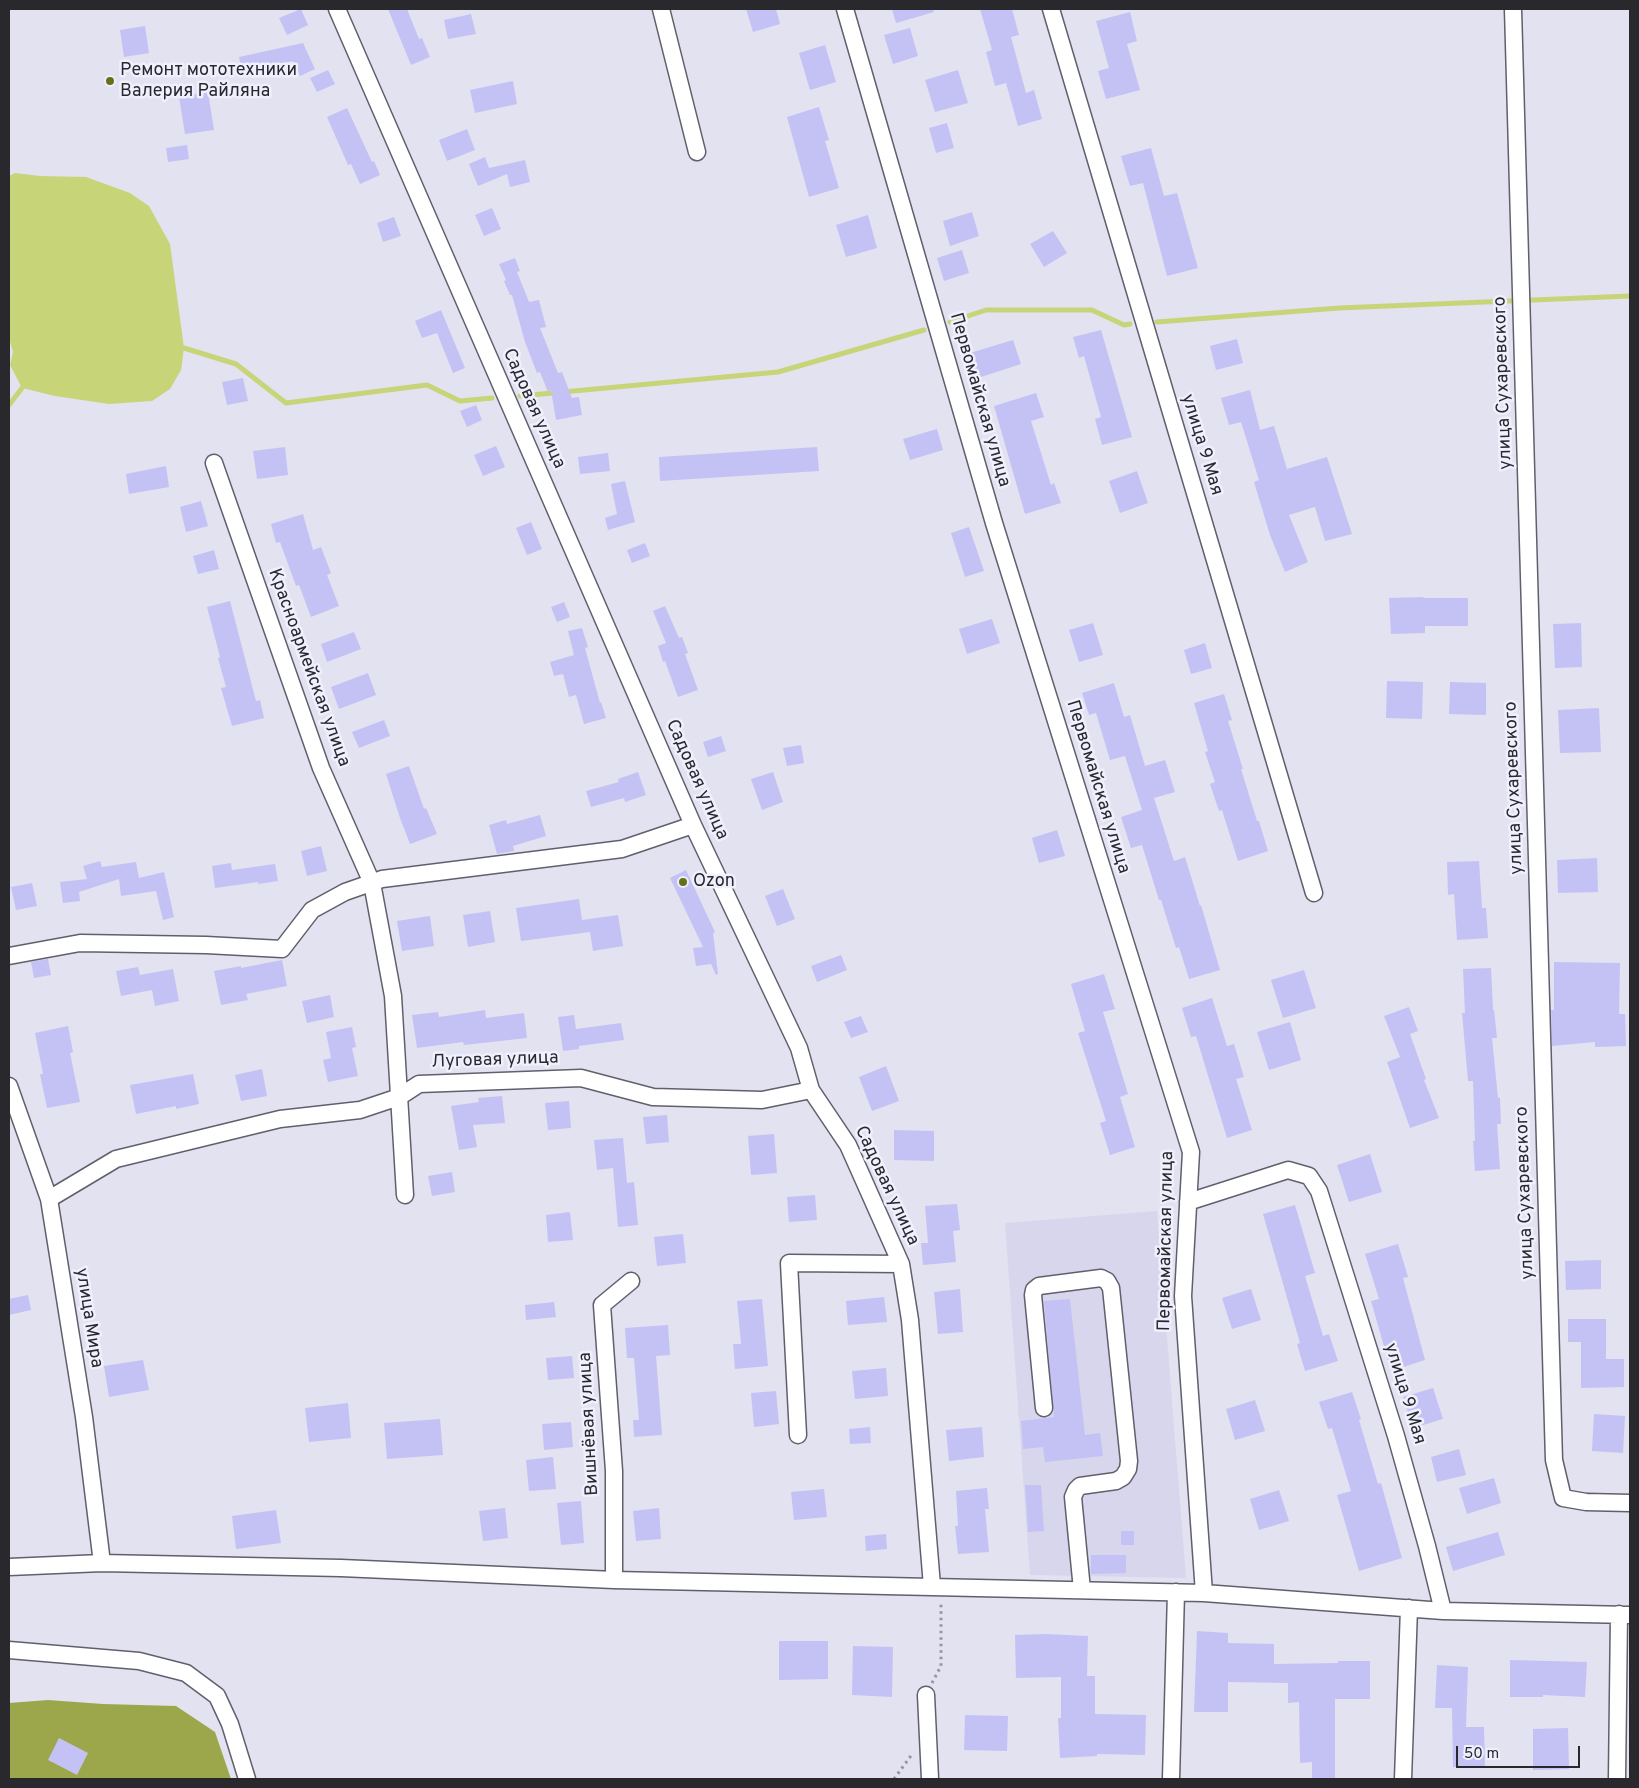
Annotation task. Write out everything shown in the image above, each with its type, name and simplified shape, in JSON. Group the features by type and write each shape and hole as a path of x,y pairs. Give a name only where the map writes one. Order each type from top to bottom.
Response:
{"street":[{"name":"Садовая улица","path":"336,9 693,825 799,1048 811,1090 848,1145 901,1264 910,1320 932,1586"},
{"path":"661,9 697,152"},
{"name":"Первомайская улица","path":"845,9 994,523 1190,1152 1183,1296 1204,1593"},
{"name":"улица 9 Мая","path":"1051,9 1314,893"},
{"name":"улица Сухаревского","path":"1514,9 1554,1460 1563,1498 1586,1502 1630,1503"},
{"name":"Красноармейская улица","path":"214,463 321,768 372,883 394,996 405,1195"},
{"path":"9,956 80,943 206,945 282,949 312,910 345,892 382,879 622,849 693,825"},
{"name":"Луговая улица","path":"49,1199 116,1159 280,1119 360,1110 399,1097 420,1084 581,1078 653,1097 762,1100 811,1090"},
{"name":"улица Мира","path":"9,1086 49,1199 84,1417 102,1564"},
{"name":"улица 9 Мая","path":"1188,1202 1288,1170 1310,1176 1319,1191 1396,1436 1443,1611"},
{"path":"798,1435 790,1263 901,1264"},
{"path":"1044,1408 1034,1290 1039,1286 1102,1278 1107,1281 1111,1288 1130,1461 1123,1477 1116,1481 1080,1486 1073,1497 1082,1590"},
{"name":"Вишнёвая улица","path":"614,1580 614,1471 602,1304 631,1281"},
{"path":"9,1567 102,1564 341,1568 614,1580 1176,1592 1443,1611 1625,1614 1617,1779"},
{"path":"1171,1779 1176,1592"},
{"path":"1403,1779 1409,1608"},
{"path":"9,1650 139,1661 186,1673 217,1696 230,1724 247,1779"},
{"path":"926,1694 930,1779"}],"shaded area":[{"path":"15,173 40,176 86,177 130,193 149,206 170,244 184,348 181,370 170,389 152,401 109,404 55,396 22,388 10,365 13,352 9,338 9,176"},
{"path":"1157,1211 1186,1578 1030,1575 1005,1223"},
{"path":"48,1700 176,1706 215,1732 231,1779 9,1779 9,1703"}],"building":[{"path":"301,9 308,25 287,35 279,18"},
{"path":"388,9 407,9 419,39 422,38 430,57 411,65"},
{"path":"746,9 776,9 780,24 753,32"},
{"path":"892,9 933,9 934,12 896,23"},
{"path":"980,9 1012,9 1019,35 1011,37 1026,93 1034,90 1042,119 1018,126 1006,83 995,86 986,52 992,50"},
{"path":"1130,12 1137,41 1127,44 1140,90 1106,99 1098,71 1109,68 1096,21"},
{"path":"471,14 476,34 448,39 444,20"},
{"path":"145,26 149,53 124,57 120,30"},
{"path":"910,28 918,56 893,64 884,35"},
{"path":"303,43 315,69 300,76 293,61 242,72 239,57"},
{"path":"825,45 836,82 810,90 799,53"},
{"path":"328,70 335,84 317,92 310,78"},
{"path":"958,70 968,103 935,112 925,80"},
{"path":"513,81 517,104 475,113 470,90"},
{"path":"208,92 214,130 185,134 179,97"},
{"path":"819,107 829,140 825,141 839,188 809,197 787,117"},
{"path":"347,108 380,175 360,184 351,164 348,165 327,117"},
{"path":"947,123 954,148 936,153 929,128"},
{"path":"467,129 475,150 447,161 439,140"},
{"path":"187,145 189,159 168,162 166,148"},
{"path":"1151,148 1164,196 1177,193 1198,268 1167,276 1143,183 1130,186 1121,156"},
{"path":"485,157 489,168 525,160 530,182 510,187 507,174 478,186 469,164"},
{"path":"492,208 501,229 484,236 475,215"},
{"path":"972,212 979,236 950,246 943,221"},
{"path":"868,215 877,248 846,257 836,225"},
{"path":"394,217 401,236 383,242 377,223"},
{"path":"1053,231 1067,253 1044,267 1030,244"},
{"path":"962,250 969,273 944,281 937,258"},
{"path":"515,258 520,271 517,272 529,302 539,300 546,327 540,328 558,373 562,372 572,398 579,397 582,415 556,420 551,390 548,392 540,372 537,373 525,342 512,295 510,295 504,281 506,280 499,264"},
{"path":"441,310 465,368 453,373 437,333 422,338 415,321"},
{"path":"1101,330 1132,437 1102,445 1095,419 1101,417 1084,356 1079,358 1073,337"},
{"path":"1237,339 1243,363 1216,370 1210,346"},
{"path":"1013,340 1021,364 978,378 970,353"},
{"path":"243,378 248,401 227,405 222,382"},
{"path":"1250,390 1260,430 1274,426 1287,469 1327,457 1352,534 1325,541 1315,507 1289,515 1308,562 1285,572 1270,535 1254,482 1259,480 1241,422 1229,425 1221,398"},
{"path":"1036,393 1044,417 1031,421 1051,485 1054,483 1061,503 1025,514 994,406"},
{"path":"476,405 482,420 467,427 460,411"},
{"path":"937,429 943,450 910,460 903,439"},
{"path":"496,446 505,467 483,476 474,455"},
{"path":"285,447 288,475 257,479 253,451"},
{"path":"817,447 819,471 660,481 659,457"},
{"path":"608,453 610,471 580,474 578,457"},
{"path":"166,466 169,487 129,494 126,474"},
{"path":"1137,471 1148,503 1120,513 1109,481"},
{"path":"625,481 635,522 608,530 605,518 617,514 611,484"},
{"path":"201,501 208,526 186,532 180,507"},
{"path":"303,514 313,550 321,547 331,573 327,575 339,606 311,617 299,585 296,586 280,542 276,543 271,524"},
{"path":"531,522 542,549 527,555 516,528"},
{"path":"969,527 984,571 965,577 951,533"},
{"path":"645,543 650,556 632,563 627,550"},
{"path":"214,550 219,569 198,574 193,556"},
{"path":"1389,598 1468,598 1468,626 1425,626 1425,633 1391,634"},
{"path":"230,601 256,701 260,700 264,718 232,726 221,688 226,687 207,607"},
{"path":"564,602 570,617 557,622 551,607"},
{"path":"665,606 679,638 682,637 688,653 685,654 698,690 678,697 658,646 666,643 653,611"},
{"path":"992,619 1000,643 967,654 959,629"},
{"path":"1093,623 1103,655 1079,662 1069,630"},
{"path":"1581,623 1582,667 1555,668 1553,624"},
{"path":"582,628 588,647 585,648 606,718 584,724 576,695 569,697 563,674 554,676 550,662 574,655 568,631"},
{"path":"354,632 361,649 327,662 321,644"},
{"path":"1205,643 1212,668 1191,674 1184,650"},
{"path":"368,673 376,695 339,709 331,687"},
{"path":"1387,681 1423,682 1422,719 1386,718"},
{"path":"1450,682 1486,683 1486,715 1449,714"},
{"path":"1114,683 1124,717 1130,715 1145,766 1165,760 1175,792 1154,798 1174,861 1185,857 1220,970 1189,979 1179,947 1176,948 1161,900 1159,900 1142,845 1131,848 1121,817 1142,810 1125,756 1110,760 1096,713 1089,715 1082,693"},
{"path":"1224,694 1232,720 1228,721 1243,769 1241,769 1268,851 1238,861 1222,810 1219,811 1210,784 1215,782 1205,752 1208,751 1194,703"},
{"path":"1599,708 1601,752 1560,753 1558,710"},
{"path":"384,720 390,736 359,748 352,732"},
{"path":"721,736 726,751 708,757 703,742"},
{"path":"801,745 804,763 787,766 783,748"},
{"path":"409,766 424,809 426,808 437,834 410,844 386,774"},
{"path":"638,772 646,795 625,802 624,798 591,807 586,791 619,782 618,779"},
{"path":"773,772 783,802 762,810 751,779"},
{"path":"540,815 546,836 513,846 514,851 497,854 489,825 506,820 507,824"},
{"path":"1057,830 1065,856 1039,863 1032,838"},
{"path":"321,846 327,871 307,876 301,851"},
{"path":"1597,858 1598,892 1558,893 1557,860"},
{"path":"100,861 102,867 136,862 139,878 164,872 174,917 163,920 156,891 121,896 119,879 79,892 80,901 63,903 60,882 87,879 83,866"},
{"path":"1479,861 1482,908 1486,908 1488,938 1457,940 1454,894 1448,895 1447,862"},
{"path":"231,863 232,870 275,864 278,881 215,888 212,866"},
{"path":"686,870 715,932 713,933 718,974 716,975 711,964 696,966 693,948 703,947 670,878"},
{"path":"32,883 37,906 16,910 11,887"},
{"path":"783,889 795,919 777,926 765,896"},
{"path":"579,899 582,920 618,915 623,946 593,951 590,932 521,941 516,908"},
{"path":"490,911 495,942 468,947 463,915"},
{"path":"430,916 434,946 402,951 397,921"},
{"path":"841,955 847,970 817,982 811,966"},
{"path":"48,959 51,975 34,978 31,962"},
{"path":"282,960 287,986 246,994 248,1000 221,1005 214,971"},
{"path":"1554,962 1620,963 1619,1014 1625,1014 1626,1046 1595,1047 1595,1042 1552,1046 1551,1010 1554,1010"},
{"path":"138,967 140,975 173,969 179,1001 155,1006 152,990 121,996 116,971"},
{"path":"1491,968 1493,1010 1497,1038 1492,1038 1498,1098 1500,1098 1501,1124 1497,1124 1500,1169 1475,1171 1473,1081 1468,1081 1462,1013 1465,1013 1463,969"},
{"path":"1304,970 1316,1008 1283,1018 1271,980"},
{"path":"1104,974 1115,1009 1103,1012 1128,1094 1120,1097 1135,1147 1110,1155 1100,1123 1106,1121 1078,1033 1085,1031 1071,984"},
{"path":"330,995 334,1017 307,1023 302,1001"},
{"path":"1212,998 1227,1046 1234,1044 1244,1077 1236,1079 1252,1130 1227,1138 1196,1036 1191,1037 1182,1008"},
{"path":"1409,1007 1418,1031 1410,1034 1426,1079 1424,1080 1439,1118 1410,1128 1387,1062 1400,1057 1384,1016"},
{"path":"485,1010 486,1018 524,1013 527,1038 464,1045 463,1042 417,1048 412,1015 438,1012 439,1017"},
{"path":"574,1015 576,1029 621,1023 624,1040 579,1046 579,1049 563,1051 558,1017"},
{"path":"861,1016 868,1032 851,1038 844,1022"},
{"path":"1290,1022 1301,1060 1269,1070 1257,1032"},
{"path":"68,1026 73,1052 70,1053 80,1102 47,1108 40,1074 43,1074 35,1033"},
{"path":"352,1027 356,1047 352,1048 358,1076 328,1082 323,1060 331,1058 326,1032"},
{"path":"886,1066 899,1101 872,1111 859,1077"},
{"path":"262,1069 267,1096 241,1101 235,1075"},
{"path":"193,1074 199,1104 176,1109 176,1106 136,1114 130,1085"},
{"path":"502,1096 505,1123 473,1125 477,1147 459,1150 451,1106 479,1102 478,1098"},
{"path":"569,1101 571,1128 548,1130 545,1103"},
{"path":"667,1115 669,1142 646,1144 643,1117"},
{"path":"894,1130 934,1131 934,1161 894,1160"},
{"path":"774,1134 777,1173 751,1175 748,1136"},
{"path":"623,1138 627,1183 634,1182 638,1225 618,1227 613,1168 597,1170 594,1140"},
{"path":"1370,1154 1382,1192 1349,1202 1337,1165"},
{"path":"452,1172 455,1192 432,1196 428,1176"},
{"path":"815,1195 817,1220 789,1222 787,1197"},
{"path":"957,1204 960,1230 953,1231 956,1262 923,1265 921,1243 928,1243 925,1206"},
{"path":"1295,1205 1315,1273 1305,1276 1323,1336 1329,1334 1338,1361 1305,1371 1297,1344 1300,1343 1263,1214"},
{"path":"570,1212 573,1240 548,1242 546,1215"},
{"path":"683,1234 686,1263 657,1266 654,1237"},
{"path":"1398,1244 1408,1277 1403,1278 1425,1360 1391,1371 1371,1301 1379,1299 1365,1254"},
{"path":"1601,1260 1601,1289 1566,1290 1565,1261"},
{"path":"960,1289 963,1332 938,1334 934,1292"},
{"path":"1251,1289 1261,1320 1232,1329 1222,1298"},
{"path":"28,1295 31,1310 9,1315 9,1299"},
{"path":"884,1297 887,1322 848,1325 846,1301"},
{"path":"762,1299 768,1366 735,1369 733,1344 741,1344 737,1301"},
{"path":"1070,1299 1085,1435 1100,1433 1103,1456 1045,1462 1043,1447 1023,1449 1021,1421 1054,1417 1044,1301"},
{"path":"554,1302 556,1317 526,1320 525,1305"},
{"path":"1568,1319 1606,1319 1606,1359 1624,1359 1624,1387 1581,1388 1581,1342 1568,1342"},
{"path":"668,1325 670,1355 656,1356 662,1435 634,1437 633,1420 639,1420 634,1358 627,1358 625,1328"},
{"path":"572,1356 574,1378 548,1380 546,1358"},
{"path":"143,1360 149,1390 109,1397 104,1366"},
{"path":"886,1368 888,1396 855,1399 852,1371"},
{"path":"1433,1388 1443,1419 1413,1428 1403,1397"},
{"path":"776,1391 779,1424 754,1427 751,1393"},
{"path":"1352,1392 1378,1484 1381,1483 1402,1558 1359,1571 1337,1495 1351,1491 1332,1428 1328,1429 1319,1402"},
{"path":"1255,1400 1265,1431 1235,1440 1226,1409"},
{"path":"348,1403 351,1438 309,1442 305,1408"},
{"path":"1594,1414 1625,1416 1623,1453 1592,1451"},
{"path":"440,1419 443,1455 387,1459 384,1423"},
{"path":"571,1422 573,1447 544,1450 542,1424"},
{"path":"870,1427 871,1443 850,1444 849,1429"},
{"path":"982,1427 984,1457 949,1461 946,1430"},
{"path":"1459,1449 1466,1475 1437,1482 1431,1457"},
{"path":"553,1457 556,1489 529,1491 526,1460"},
{"path":"1494,1478 1501,1503 1467,1514 1459,1488"},
{"path":"1025,1485 1041,1485 1044,1531 1028,1532"},
{"path":"987,1488 989,1509 985,1509 989,1552 958,1554 955,1526 958,1526 956,1491"},
{"path":"824,1489 827,1517 794,1520 791,1492"},
{"path":"1279,1490 1289,1521 1259,1530 1250,1499"},
{"path":"581,1501 584,1543 561,1545 557,1503"},
{"path":"505,1508 508,1538 483,1541 479,1511"},
{"path":"659,1508 661,1539 636,1541 633,1511"},
{"path":"276,1510 281,1543 236,1549 232,1516"},
{"path":"1121,1531 1134,1531 1134,1545 1121,1545"},
{"path":"1498,1532 1505,1555 1453,1571 1446,1547"},
{"path":"886,1534 887,1549 866,1551 865,1536"},
{"path":"1091,1555 1126,1555 1126,1573 1091,1574"},
{"path":"1197,1631 1228,1633 1228,1643 1274,1644 1274,1664 1370,1661 1370,1699 1335,1699 1335,1779 1312,1779 1312,1762 1300,1763 1299,1702 1288,1703 1288,1683 1228,1682 1228,1712 1194,1712"},
{"path":"1015,1635 1088,1636 1087,1676 1095,1676 1095,1714 1146,1715 1145,1755 1097,1754 1097,1756 1060,1758 1058,1718 1061,1718 1061,1677 1016,1678"},
{"path":"779,1641 828,1641 828,1679 779,1680"},
{"path":"853,1646 893,1647 892,1697 852,1695"},
{"path":"1510,1660 1587,1662 1585,1697 1543,1695 1543,1697 1510,1697"},
{"path":"1437,1665 1468,1667 1466,1727 1484,1727 1485,1766 1453,1767 1452,1708 1435,1708"},
{"path":"965,1715 1008,1716 1007,1751 964,1750"},
{"path":"1568,1728 1569,1769 1533,1770 1533,1729"},
{"path":"59,1738 88,1753 77,1775 48,1760"}],"waterway":[{"path":"1157,322 1339,308 1630,296"},
{"path":"950,322 986,310 1092,310 1124,325 1130,324"},
{"path":"520,396 778,372 924,330"},
{"path":"184,348 236,364 286,403 427,385 460,401 492,398"},
{"path":"9,405 22,388"}],"place":[{"name":"Ремонт мототехники Валерия Райляна","path":"110,81"},
{"name":"Ozon","path":"683,882"}]}
